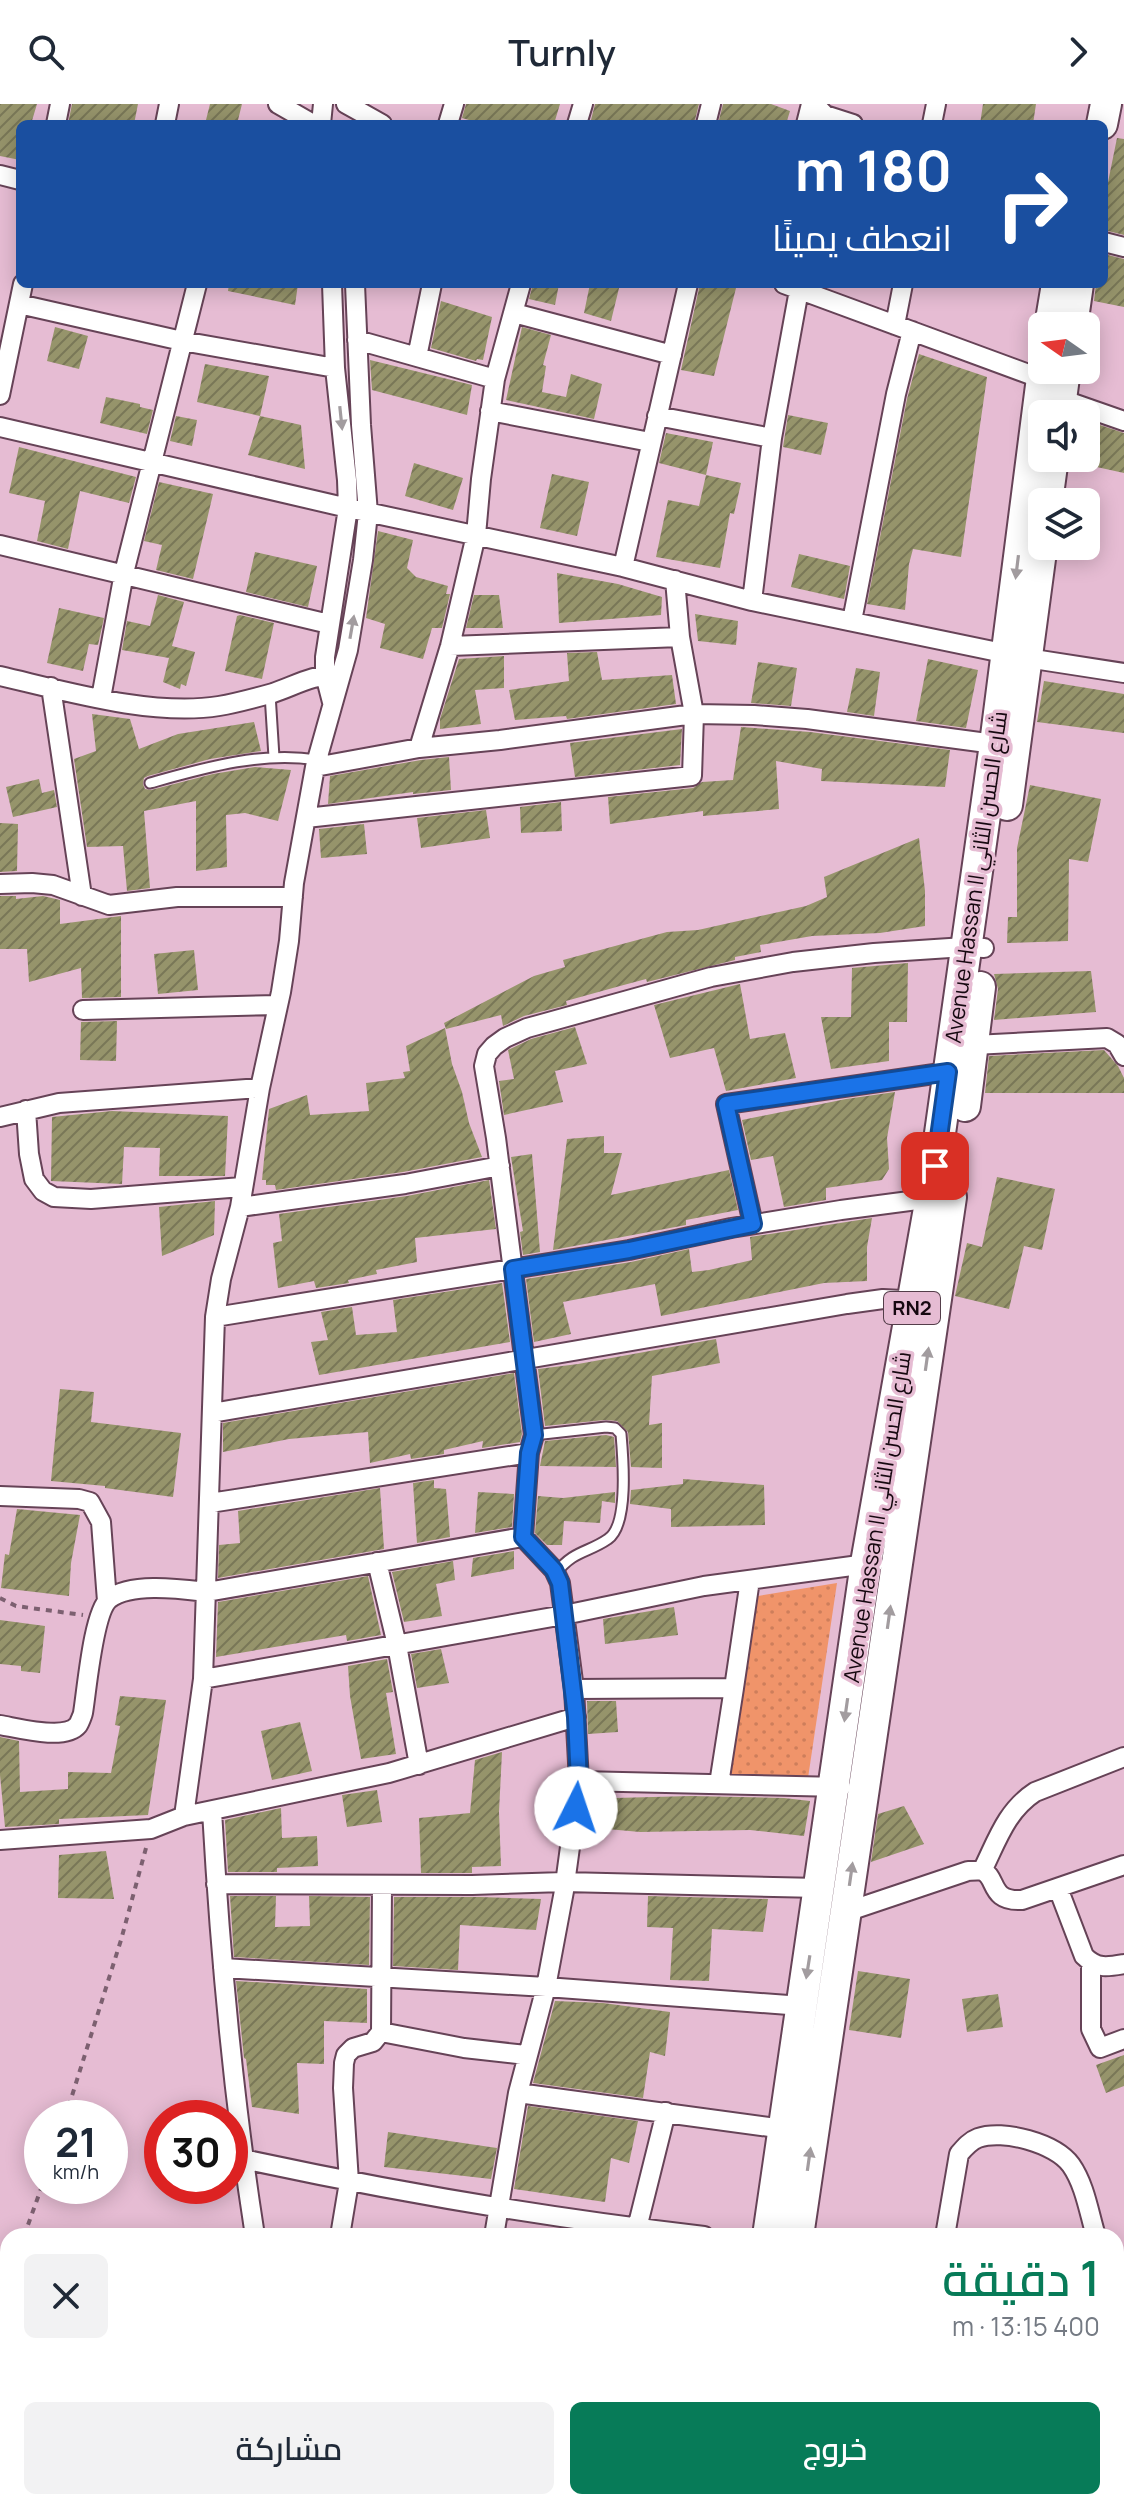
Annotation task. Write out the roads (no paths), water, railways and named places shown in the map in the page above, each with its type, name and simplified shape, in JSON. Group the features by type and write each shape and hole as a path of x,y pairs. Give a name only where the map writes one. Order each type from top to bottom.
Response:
{"main road":[{"path":"1052,312 1056,288"},
{"path":"1074,312 1077,288"},
{"name":"Avenue Hassan II شارع الحسن الثاني","path":"941,1197 948,1072 974,947 1006,745 1054,386"},
{"name":"Avenue Hassan II شارع الحسن الثاني","path":"1017,655 1038,560"},
{"name":"Avenue Hassan II شارع الحسن الثاني","path":"799,2228 846,1912 850,1787 866,1563 924,1301 941,1197 974,1045 974,947"},
{"name":"Avenue Hassan II شارع الحسن الثاني","path":"769,2228 820,1888 850,1787 897,1563 924,1301"}],"street":[{"path":"284,104 307,120"},
{"path":"813,104 825,115 841,120"},
{"path":"353,112 372,120"},
{"path":"0,395 4,357 22,288"},
{"path":"101,698 124,573 196,288"},
{"path":"184,1816 203,1679 215,1317 221,1279 240,1207 278,1005 316,764 332,702 329,624 348,508 335,368 332,288"},
{"path":"333,675 352,626 368,513 355,288"},
{"path":"417,357 431,288"},
{"path":"419,748 450,646 476,535 495,379 520,288"},
{"path":"623,567 687,288"},
{"path":"752,601 792,288"},
{"path":"795,288 1054,386 1124,421"},
{"path":"852,621 896,394 903,328 903,288"},
{"path":"19,304 182,341 335,368"},
{"path":"514,313 672,355"},
{"path":"357,340 495,379"},
{"path":"490,411 650,442"},
{"path":"657,416 772,438"},
{"path":"0,427 368,513 623,567 752,601 1017,655 1124,673"},
{"path":"0,545 329,624"},
{"path":"306,818 692,776 694,714 680,637 675,580"},
{"path":"450,646 680,637"},
{"path":"0,676 101,698 171,709 199,708 270,694 333,675"},
{"path":"51,687 82,896"},
{"path":"316,764 694,714 807,719 1006,745"},
{"path":"0,884 53,885 109,905 177,897 293,897"},
{"path":"495,2228 526,2055 546,1987 579,1781 574,1689 560,1583 556,1573 523,1537 531,1444 526,1360 484,1066 487,1054 505,1038 527,1028 711,977 806,960 974,947"},
{"path":"83,1010 278,1005"},
{"path":"974,1045 1107,1038 1117,1044 1124,1056"},
{"path":"753,1224 726,1104 948,1072"},
{"path":"0,1117 59,1103 260,1088"},
{"path":"26,1110 34,1179 43,1191 54,1197 91,1199 242,1187"},
{"path":"240,1207 405,1184 500,1166"},
{"path":"215,1317 629,1250 753,1224 941,1197"},
{"path":"212,1413 859,1302 883,1299 924,1301"},
{"path":"210,1503 531,1444"},
{"path":"0,1496 90,1502 101,1522 102,1609 83,1713 78,1725 61,1732 0,1725"},
{"path":"102,1609 115,1596 134,1591 168,1587 207,1592 523,1537"},
{"path":"377,1562 397,1645 419,1765"},
{"path":"203,1679 564,1615 704,1586 866,1563 897,1563"},
{"path":"719,1784 750,1580"},
{"path":"574,1689 734,1688"},
{"path":"0,1840 151,1829 184,1816 419,1765 576,1717"},
{"path":"982,1871 1005,1822 1024,1800 1035,1792 1124,1757"},
{"path":"579,1781 850,1787"},
{"path":"212,1811 223,1968 237,2100"},
{"path":"846,1912 953,1876 982,1871 1002,1897 1022,1900 1124,1865"},
{"path":"216,1884 472,1885 564,1882 820,1888"},
{"path":"341,2228 349,2182 344,2063 346,2055 353,2048 373,2042 381,2032 382,1885"},
{"path":"1058,1888 1084,1956 1091,1963 1107,1968 1124,1964"},
{"path":"1091,1963 1091,2029 1100,2048 1124,2039"},
{"path":"223,1968 802,2006"},
{"path":"381,2032 464,2048 526,2055"},
{"path":"518,2093 784,2129"},
{"path":"637,2228 666,2112"},
{"path":"946,2228 959,2154 968,2143 992,2135 1045,2146 1070,2163 1080,2181 1094,2228"},
{"path":"248,2160 349,2182 614,2228"},
{"path":"248,2191 254,2228"}],"lane":[{"path":"270,694 274,757"},
{"path":"150,783 226,764 274,757 316,764"},
{"path":"531,1444 606,1427 615,1428 621,1434 623,1487 618,1528 607,1540 569,1558 556,1573"}]}
